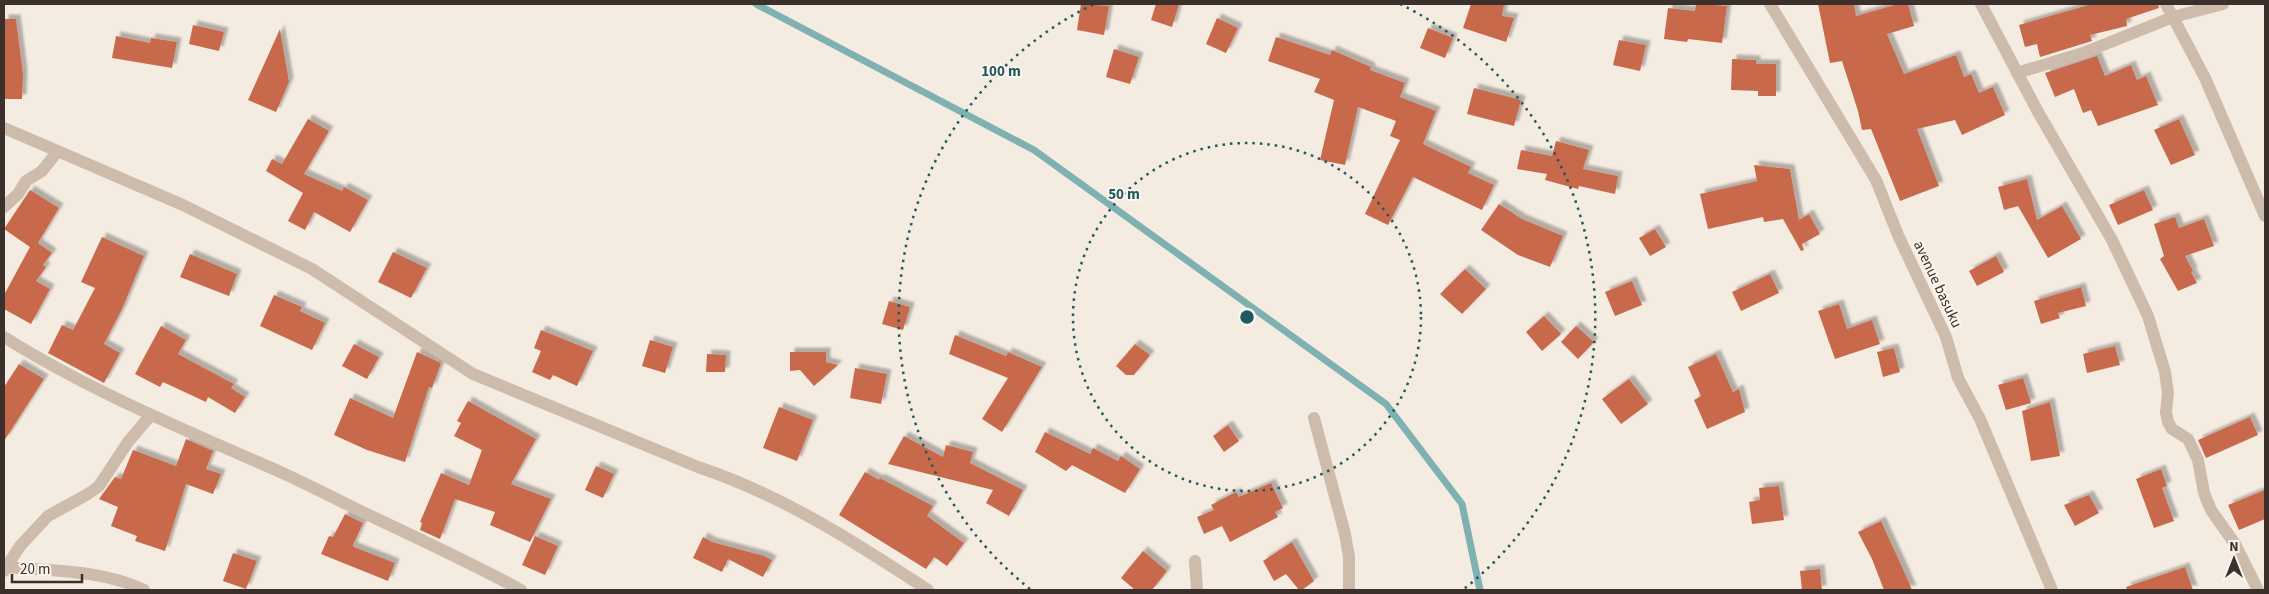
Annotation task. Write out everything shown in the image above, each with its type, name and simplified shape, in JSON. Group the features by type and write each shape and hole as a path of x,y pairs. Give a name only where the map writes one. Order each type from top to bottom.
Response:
{"street":[{"name":"avenue basuku","path":"1770,4 1876,180 1898,235 1946,337 1958,378 1980,419 2052,590"},
{"path":"1981,4 2017,73 2112,240 2148,316 2167,382 2166,412 2168,422 2172,429 2188,439 2198,460 2204,493 2211,510 2235,544 2258,590"},
{"path":"2166,4 2205,78 2265,216"},
{"path":"2017,73 2083,53 2173,17 2223,4"},
{"path":"4,128 183,205 312,269 473,374 698,467 736,480 815,518 928,590"},
{"path":"4,207 18,194 26,181 42,171 57,152"},
{"path":"4,337 88,386 150,416 278,471 521,590"},
{"path":"144,590 127,582 103,576 6,569 20,546 48,516 99,486 128,442 150,416"},
{"path":"1314,418 1345,534 1349,557 1349,590"},
{"path":"1195,561 1197,590"}],"building":[{"path":"1081,4 1109,6 1104,35 1077,30"},
{"path":"1156,4 1179,4 1172,27 1151,20"},
{"path":"1471,4 1504,4 1502,16 1514,18 1506,42 1463,28"},
{"path":"1696,4 1727,6 1722,43 1688,39 1687,42 1664,39 1668,8 1695,11"},
{"path":"1818,4 1854,4 1856,16 1898,4 1908,4 1914,26 1887,34 1904,74 1956,55 1964,77 1971,74 1979,93 1993,87 2005,115 1962,135 1955,120 1917,129 1939,186 1900,201 1871,129 1862,130 1842,61 1830,63"},
{"path":"2092,4 2158,4 2159,8 2126,19 2127,26 2090,35 2092,41 2040,57 2037,44 2025,47 2019,25"},
{"path":"1217,18 1238,28 1226,53 1206,44"},
{"path":"4,19 16,19 23,74 22,99 4,99"},
{"path":"193,25 224,32 219,51 189,44"},
{"path":"1428,28 1453,38 1445,58 1420,48"},
{"path":"280,29 289,82 276,112 248,100"},
{"path":"116,36 150,43 151,38 177,42 172,68 112,58"},
{"path":"1276,37 1330,55 1332,50 1371,67 1370,70 1405,83 1400,97 1436,111 1423,144 1471,167 1468,173 1494,185 1482,210 1413,177 1388,225 1365,214 1400,140 1390,136 1396,121 1358,107 1345,165 1320,160 1334,100 1314,92 1320,79 1268,61"},
{"path":"1619,40 1646,45 1640,71 1613,65"},
{"path":"1114,49 1139,57 1130,84 1106,77"},
{"path":"2097,56 2105,76 2131,65 2137,80 2146,76 2158,105 2098,126 2091,110 2083,113 2074,89 2055,97 2045,73"},
{"path":"1732,59 1756,60 1756,64 1776,64 1776,96 1758,96 1758,91 1731,90"},
{"path":"1474,88 1521,100 1514,126 1467,114"},
{"path":"308,119 329,131 304,174 342,191 344,187 368,200 350,232 314,212 305,230 288,221 303,193 266,171 272,159 282,164"},
{"path":"2179,119 2195,155 2171,165 2154,130"},
{"path":"1556,141 1589,150 1583,169 1618,176 1615,194 1579,186 1578,189 1545,180 1547,174 1517,169 1521,150 1552,156"},
{"path":"1754,165 1790,169 1799,220 1809,214 1820,234 1802,244 1804,250 1801,251 1783,219 1764,222 1763,217 1708,229 1700,194 1757,181"},
{"path":"2027,179 2037,220 2062,206 2081,239 2048,258 2018,206 2004,210 1998,187"},
{"path":"30,190 59,208 38,243 52,253 43,265 46,267 36,281 50,289 31,324 4,309 4,295 30,247 4,229"},
{"path":"2144,190 2153,210 2118,225 2109,205"},
{"path":"1499,204 1522,219 1563,236 1550,267 1518,255 1481,230"},
{"path":"2175,217 2179,228 2204,219 2214,246 2185,256 2197,283 2178,291 2160,259 2164,256 2154,224"},
{"path":"1655,229 1666,247 1650,256 1639,238"},
{"path":"102,237 144,256 122,309 104,344 120,353 104,383 48,353 62,325 73,330 95,288 81,282"},
{"path":"393,252 427,268 411,298 378,282"},
{"path":"190,254 237,274 229,296 180,277"},
{"path":"1996,256 2004,272 1977,286 1969,271"},
{"path":"1465,269 1486,289 1462,314 1440,294"},
{"path":"1770,274 1779,293 1741,311 1732,292"},
{"path":"1632,281 1642,305 1615,316 1605,292"},
{"path":"2081,287 2086,306 2058,313 2060,318 2041,324 2034,301"},
{"path":"274,295 302,307 300,311 325,323 312,350 260,326"},
{"path":"889,301 910,307 903,330 882,324"},
{"path":"1839,304 1847,329 1872,320 1880,344 1835,359 1818,311"},
{"path":"1544,316 1561,334 1542,351 1526,332"},
{"path":"161,326 186,340 178,354 234,384 231,388 245,397 235,413 208,397 206,402 163,382 160,387 135,374"},
{"path":"1576,326 1594,342 1578,359 1561,342"},
{"path":"541,330 593,351 577,386 553,375 550,380 532,372 541,351 534,348"},
{"path":"955,335 1006,356 1008,352 1042,367 1002,432 982,419 1008,378 949,354"},
{"path":"650,340 673,347 665,373 642,366"},
{"path":"354,344 379,357 367,379 342,366"},
{"path":"1135,344 1150,355 1134,375 1126,375 1116,366"},
{"path":"2115,346 2120,365 2087,373 2083,354"},
{"path":"1894,348 1900,372 1883,377 1877,352"},
{"path":"417,352 441,363 432,388 429,387 405,462 367,450 334,435 350,398 393,418"},
{"path":"790,352 826,352 826,362 838,365 814,386 800,370 790,371"},
{"path":"707,354 726,355 725,372 706,372"},
{"path":"1716,354 1733,392 1739,389 1745,412 1707,429 1694,400 1701,396 1688,367"},
{"path":"19,364 44,379 4,441 4,387"},
{"path":"855,368 887,374 881,404 850,398"},
{"path":"2023,378 2031,403 2006,410 1998,385"},
{"path":"1629,379 1648,404 1621,424 1602,399"},
{"path":"468,401 536,439 511,484 551,499 530,542 490,525 495,512 455,499 440,539 420,530 422,523 420,522 441,473 469,485 482,450 454,436 461,423 457,421"},
{"path":"2050,402 2060,456 2031,461 2022,411"},
{"path":"779,407 813,420 797,461 763,448"},
{"path":"2250,417 2258,435 2206,458 2198,440"},
{"path":"1228,425 1239,441 1224,452 1213,436"},
{"path":"1045,432 1090,454 1093,448 1118,461 1121,456 1140,469 1125,493 1072,465 1066,471 1035,452"},
{"path":"904,436 943,457 946,445 973,452 970,463 1023,490 1009,516 986,503 993,490 888,464"},
{"path":"186,439 213,451 206,469 221,474 213,494 186,484 165,551 135,541 137,536 111,526 118,507 99,499 115,477 121,479 133,450 176,466"},
{"path":"596,466 614,474 603,498 585,490"},
{"path":"2161,469 2167,486 2162,488 2174,521 2154,528 2136,479"},
{"path":"865,472 933,506 927,516 964,543 947,566 934,557 926,569 839,515"},
{"path":"1271,483 1283,508 1275,512 1278,517 1230,542 1222,526 1204,534 1197,517 1214,510 1211,505 1236,492 1239,497"},
{"path":"1779,486 1784,520 1752,524 1749,502 1760,500 1759,488"},
{"path":"2265,490 2265,519 2239,530 2228,505"},
{"path":"2089,495 2099,513 2075,526 2064,505"},
{"path":"345,514 363,523 353,545 354,547 395,563 388,581 321,554 329,536 333,537"},
{"path":"1881,521 1912,590 1884,590 1872,559 1858,532"},
{"path":"535,536 558,546 545,575 522,565"},
{"path":"703,537 712,542 764,556 772,560 763,577 728,559 722,572 693,558"},
{"path":"1292,542 1314,581 1302,590 1299,590 1286,574 1274,581 1263,561"},
{"path":"1143,551 1167,571 1152,590 1135,590 1121,578"},
{"path":"233,553 257,561 246,589 223,581"},
{"path":"2185,567 2193,590 2127,590 2126,587"},
{"path":"1820,569 1822,590 1802,590 1800,571"}],"waterway":[{"path":"756,4 1034,150 1386,404 1462,504 1480,590"}]}
